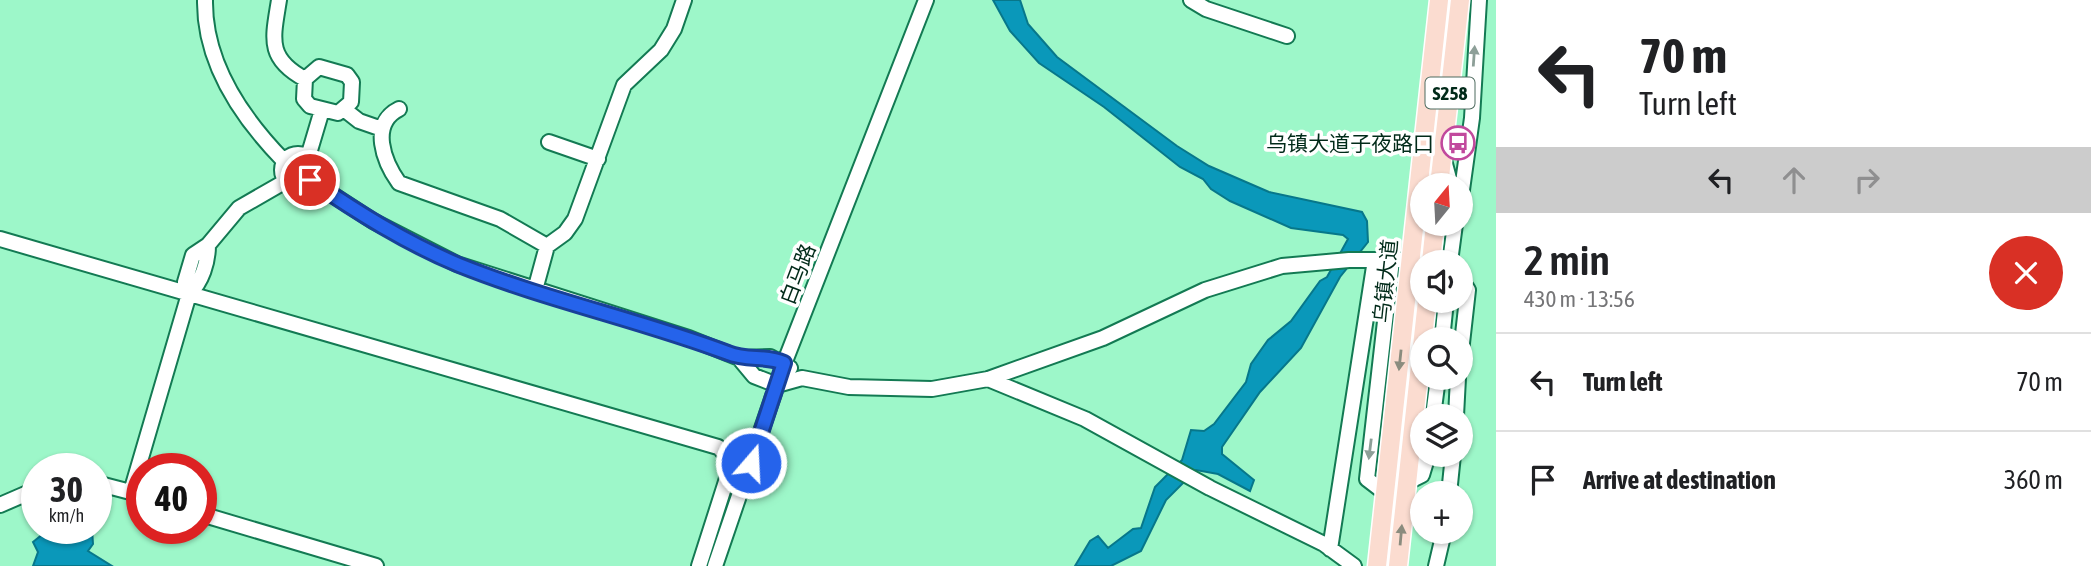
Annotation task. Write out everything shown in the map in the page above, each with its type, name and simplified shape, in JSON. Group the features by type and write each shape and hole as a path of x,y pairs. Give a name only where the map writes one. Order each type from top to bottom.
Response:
{"main road":[{"name":"乌镇大道","path":"1411,250 1439,0"},
{"name":"S258","path":"1440,173 1460,0"},
{"path":"1437,20 1457,23"},
{"name":"乌镇大道","path":"1377,566 1410,260"},
{"name":"乌镇大道","path":"1398,566 1426,313"}],"street":[{"path":"205,0 205,24 222,78 244,113 284,161"},
{"path":"279,0 273,43 283,64 305,79"},
{"path":"535,290 547,246 565,233 575,219 624,85 661,50 674,29 684,0"},
{"name":"白马路","path":"715,566 784,363 926,0"},
{"path":"1191,0 1206,9 1287,36"},
{"path":"1464,173 1472,118 1479,0"},
{"path":"319,67 347,75 353,90 351,102 345,110 338,113 310,106 304,99 305,79 319,67"},
{"path":"398,109 391,113 382,129 383,154 399,183 500,219 547,246"},
{"path":"308,157 293,154 284,161 281,171 286,181 296,186 310,180 314,171 308,157 322,110"},
{"path":"345,110 359,121 382,129"},
{"path":"549,142 598,159"},
{"path":"1442,155 1447,173"},
{"path":"310,180 373,221 425,249 495,278 689,338 739,358 771,357 784,363 802,378"},
{"path":"147,453 189,294 185,282 196,269 192,255 208,245 239,208 286,181"},
{"path":"0,239 718,447 731,459 730,469 699,566"},
{"path":"1330,549 1373,260"},
{"path":"1384,492 1367,480 1392,260"},
{"path":"739,358 754,376 777,385 802,378 849,387 932,389 988,379 1103,338 1205,290 1283,266 1328,261 1410,260"},
{"path":"988,379 1085,419 1210,488 1279,520 1354,566"},
{"path":"1406,483 1422,475 1424,467"},
{"path":"0,505 21,496"},
{"path":"217,519 376,566"},
{"path":"1436,566 1441,544"}],"water":[{"path":"993,0 1020,0 1028,24 1057,57 1177,146 1209,166 1269,192 1362,212 1367,221 1368,242 1340,277 1301,348 1260,392 1222,447 1222,454 1254,480 1250,491 1218,474 1196,470 1166,500 1141,551 1111,566 1075,566 1090,541 1098,536 1108,548 1133,529 1141,528 1155,487 1182,460 1191,430 1204,431 1214,424 1246,382 1251,364 1268,340 1291,321 1320,281 1327,277 1348,239 1343,235 1291,228 1230,201 1211,189 1203,179 1180,167 1104,107 1039,63 1010,31"},
{"path":"34,544 93,544 88,551 112,566 33,566 38,552"}],"place":[{"name":"乌镇大道子夜路口","path":"1458,143"}],"route":[{"path":"310,180 373,221 457,264 689,338 739,358 771,357 784,363 751,463"}]}
